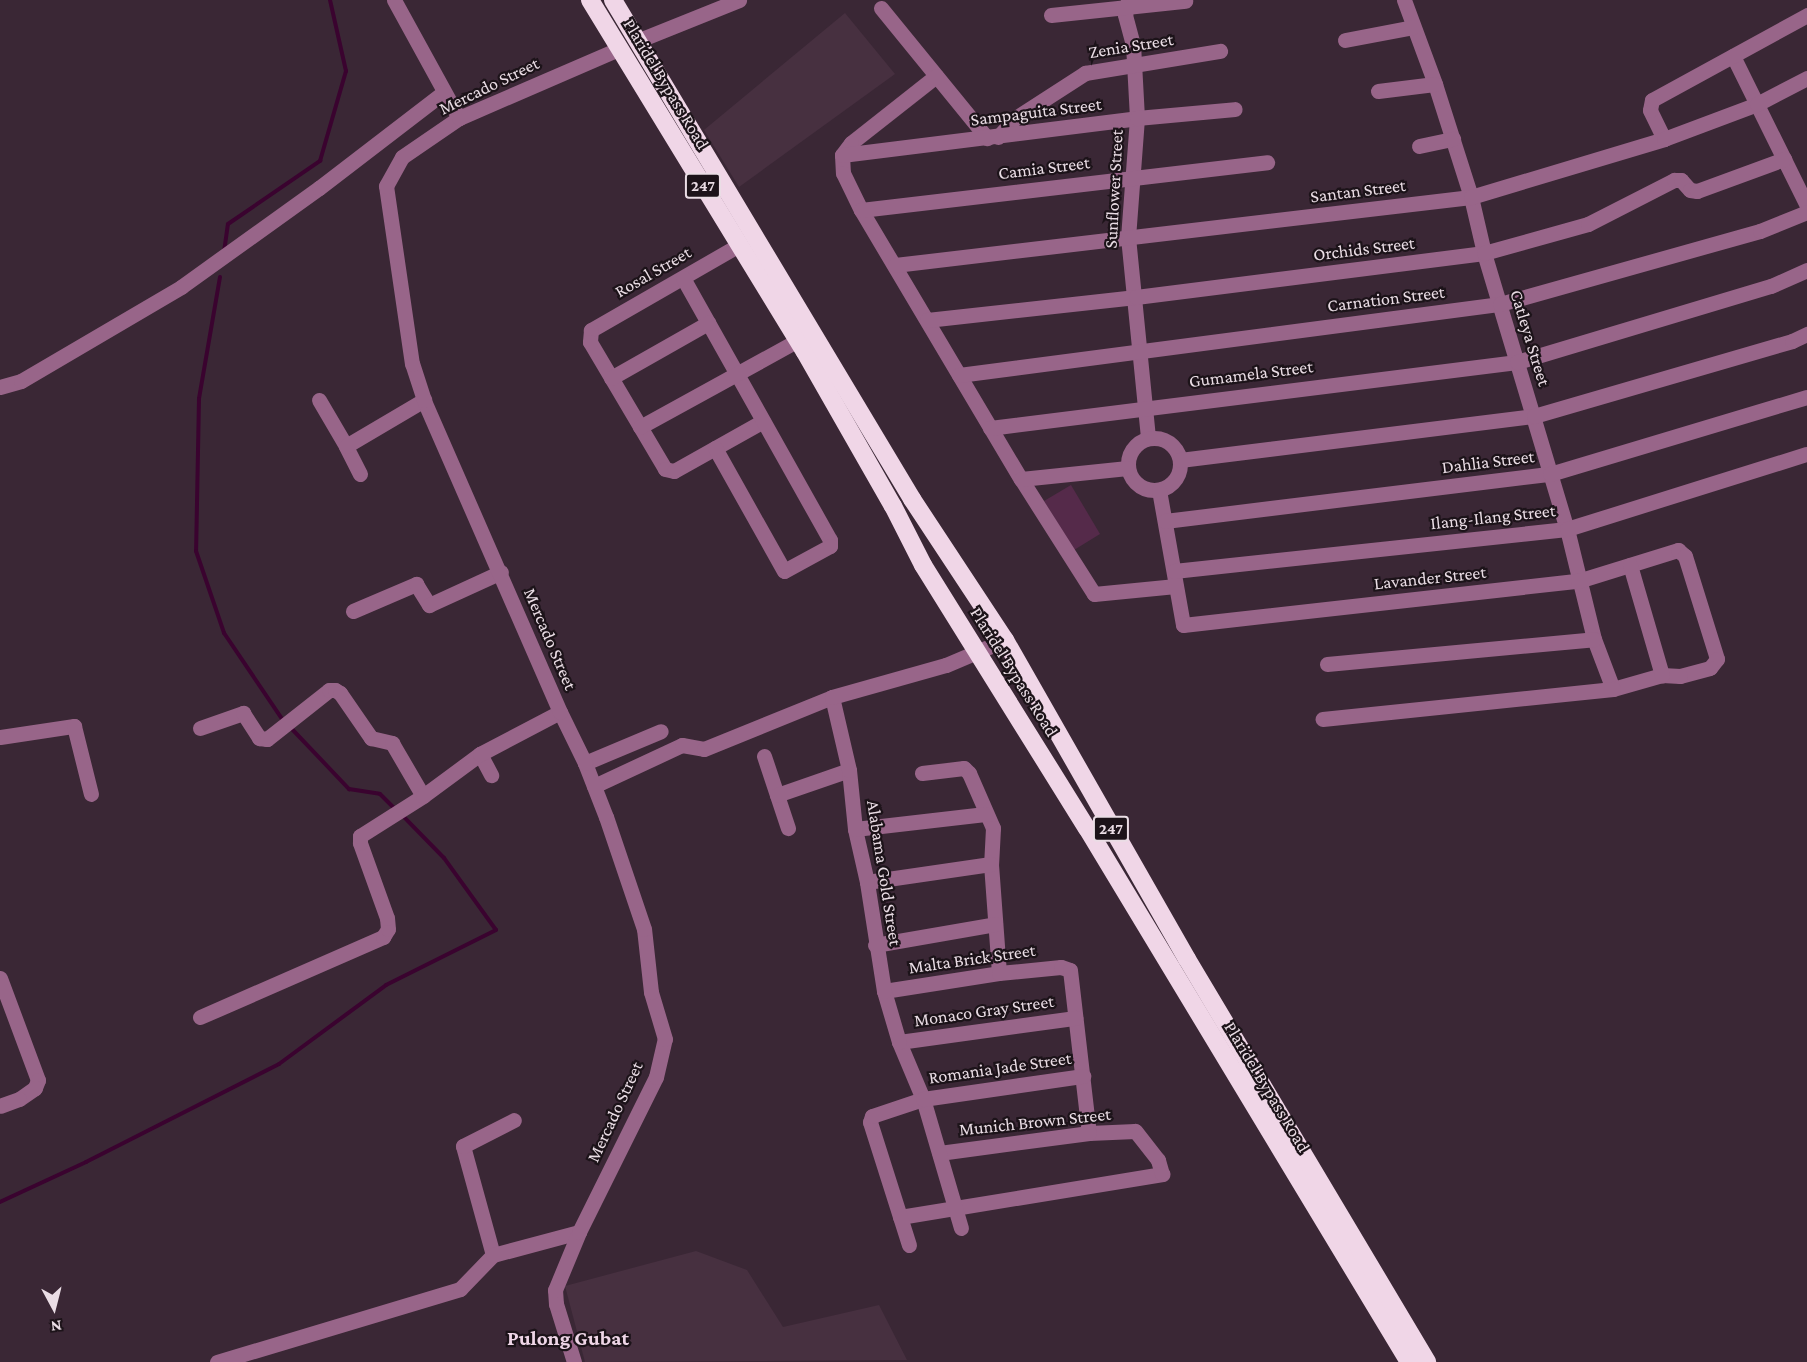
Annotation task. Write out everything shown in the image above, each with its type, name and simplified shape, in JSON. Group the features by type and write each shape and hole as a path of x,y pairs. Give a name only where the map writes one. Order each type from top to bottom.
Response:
{"highway":[{"name":"Plaridel Bypass Road","path":"590,0 629,44 912,499 1005,640 1181,949 1427,1362"},
{"name":"Plaridel Bypass Road","path":"613,0 629,44 739,245 798,340 893,506 923,565 1087,828 1408,1362"}],"street":[{"path":"394,0 443,93 459,118"},
{"name":"Mercado Street","path":"574,1362 556,1304 555,1290 579,1232 656,1077 664,1039 651,992 644,929 594,786 424,400 412,364 386,186 402,157 459,118 629,44 740,0"},
{"name":"Catleya Street","path":"1404,0 1435,84 1471,197 1484,253 1567,529 1594,639 1613,690"},
{"path":"1051,15 1185,1"},
{"name":"Sunflower Street","path":"1122,6 1133,44 1137,118 1128,237 1136,297 1148,438"},
{"path":"881,8 936,76 992,137"},
{"path":"1664,139 1650,110 1652,100 1807,15"},
{"path":"1345,40 1413,27"},
{"name":"Zenia Street","path":"992,137 1014,119 1085,73 1220,51"},
{"path":"1733,56 1807,206"},
{"path":"936,76 851,143 842,155 843,173 861,210 1020,479 1127,468"},
{"name":"Santan Street","path":"895,265 1471,197 1664,139 1757,104 1807,78"},
{"path":"1378,91 1435,84"},
{"path":"0,387 21,381 181,287 320,188 443,93"},
{"name":"Sampaguita Street","path":"842,155 1137,118 1235,110"},
{"path":"1419,146 1453,140"},
{"name":"Orchids Street","path":"927,320 1136,297 1484,253 1588,224 1674,180 1681,180 1690,190 1697,191 1784,159"},
{"name":"Camia Street","path":"861,210 1267,162"},
{"name":"Carnation Street","path":"959,375 1500,304 1760,231 1807,212"},
{"name":"Rosal Street","path":"611,378 590,342 591,330 739,245"},
{"name":"Gumamela Street","path":"990,428 1517,362 1771,286 1807,270"},
{"path":"683,278 830,540 830,546 784,571 715,448"},
{"path":"708,323 611,378 665,469 670,471 674,471 763,421"},
{"path":"1180,460 1534,416 1792,341 1807,334"},
{"path":"640,427 798,340"},
{"name":"Dahlia Street","path":"1165,521 1550,474 1807,397"},
{"path":"319,400 360,474"},
{"path":"346,446 424,400"},
{"path":"1148,438 1157,438 1172,445 1180,460 1180,468 1173,482 1159,490 1150,490 1135,483 1127,468 1130,452 1141,441 1148,438"},
{"name":"Ilang-Ilang Street","path":"1020,479 1094,594 1175,579 1567,529 1807,454"},
{"path":"1159,490 1175,579"},
{"name":"Lavander Street","path":"1175,579 1183,625 1578,581 1678,550 1685,555 1717,659 1710,668 1680,676 1662,675"},
{"path":"1323,720 1613,690 1662,675 1630,565"},
{"path":"352,611 416,584 429,605 501,572"},
{"path":"1327,664 1594,639"},
{"path":"594,786 682,745 704,749 832,697 978,654 1005,640"},
{"path":"200,728 243,713 259,738 267,739 329,690 335,690 340,693 371,738 392,743 423,796"},
{"name":"Alabama Gold Street","path":"832,697 849,770 855,829 867,882 875,945 884,991 899,1042 922,1099 961,1227"},
{"path":"200,1017 383,937 387,929 387,918 360,843 360,836 423,796 480,754 560,712"},
{"path":"0,737 74,726 92,794"},
{"path":"585,763 661,731"},
{"path":"480,754 491,775"},
{"path":"764,756 789,828"},
{"path":"922,773 964,768 969,772 985,814 993,828 991,864 999,973"},
{"path":"777,795 849,770"},
{"path":"855,829 985,814"},
{"path":"867,882 991,864"},
{"path":"875,945 995,924"},
{"name":"Malta Brick Street","path":"884,991 999,973 1066,967 1070,970 1075,1018"},
{"path":"0,978 38,1080 35,1088 19,1099 0,1106"},
{"path":"1075,1018 1089,1133"},
{"name":"Monaco Gray Street","path":"899,1042 1075,1018"},
{"name":"Romania Jade Street","path":"900,1217 870,1122 872,1116 922,1099 1083,1076"},
{"path":"493,1255 463,1146 514,1120"},
{"name":"Munich Brown Street","path":"939,1153 1089,1133 1135,1131 1158,1160 1161,1174 955,1206"},
{"path":"909,1245 900,1217 955,1206"},
{"path":"217,1362 460,1289 493,1255 579,1232"}],"shaded area":[{"path":"845,13 895,74 739,187 704,130"},
{"path":"1071,485 1100,534 1074,550 1044,501"},
{"path":"696,1251 747,1270 783,1327 879,1305 907,1360 585,1362 565,1286"}],"waterway":[{"path":"224,252 228,224 320,161 346,71 330,0"},
{"path":"220,277 199,399 196,551 224,633 284,722"},
{"path":"290,727 349,789 380,794 396,810"},
{"path":"0,1202 86,1162 279,1064 386,985 496,930 444,858 402,815"}],"district":[{"name":"Pulong Gubat","path":"568,1338"}]}
